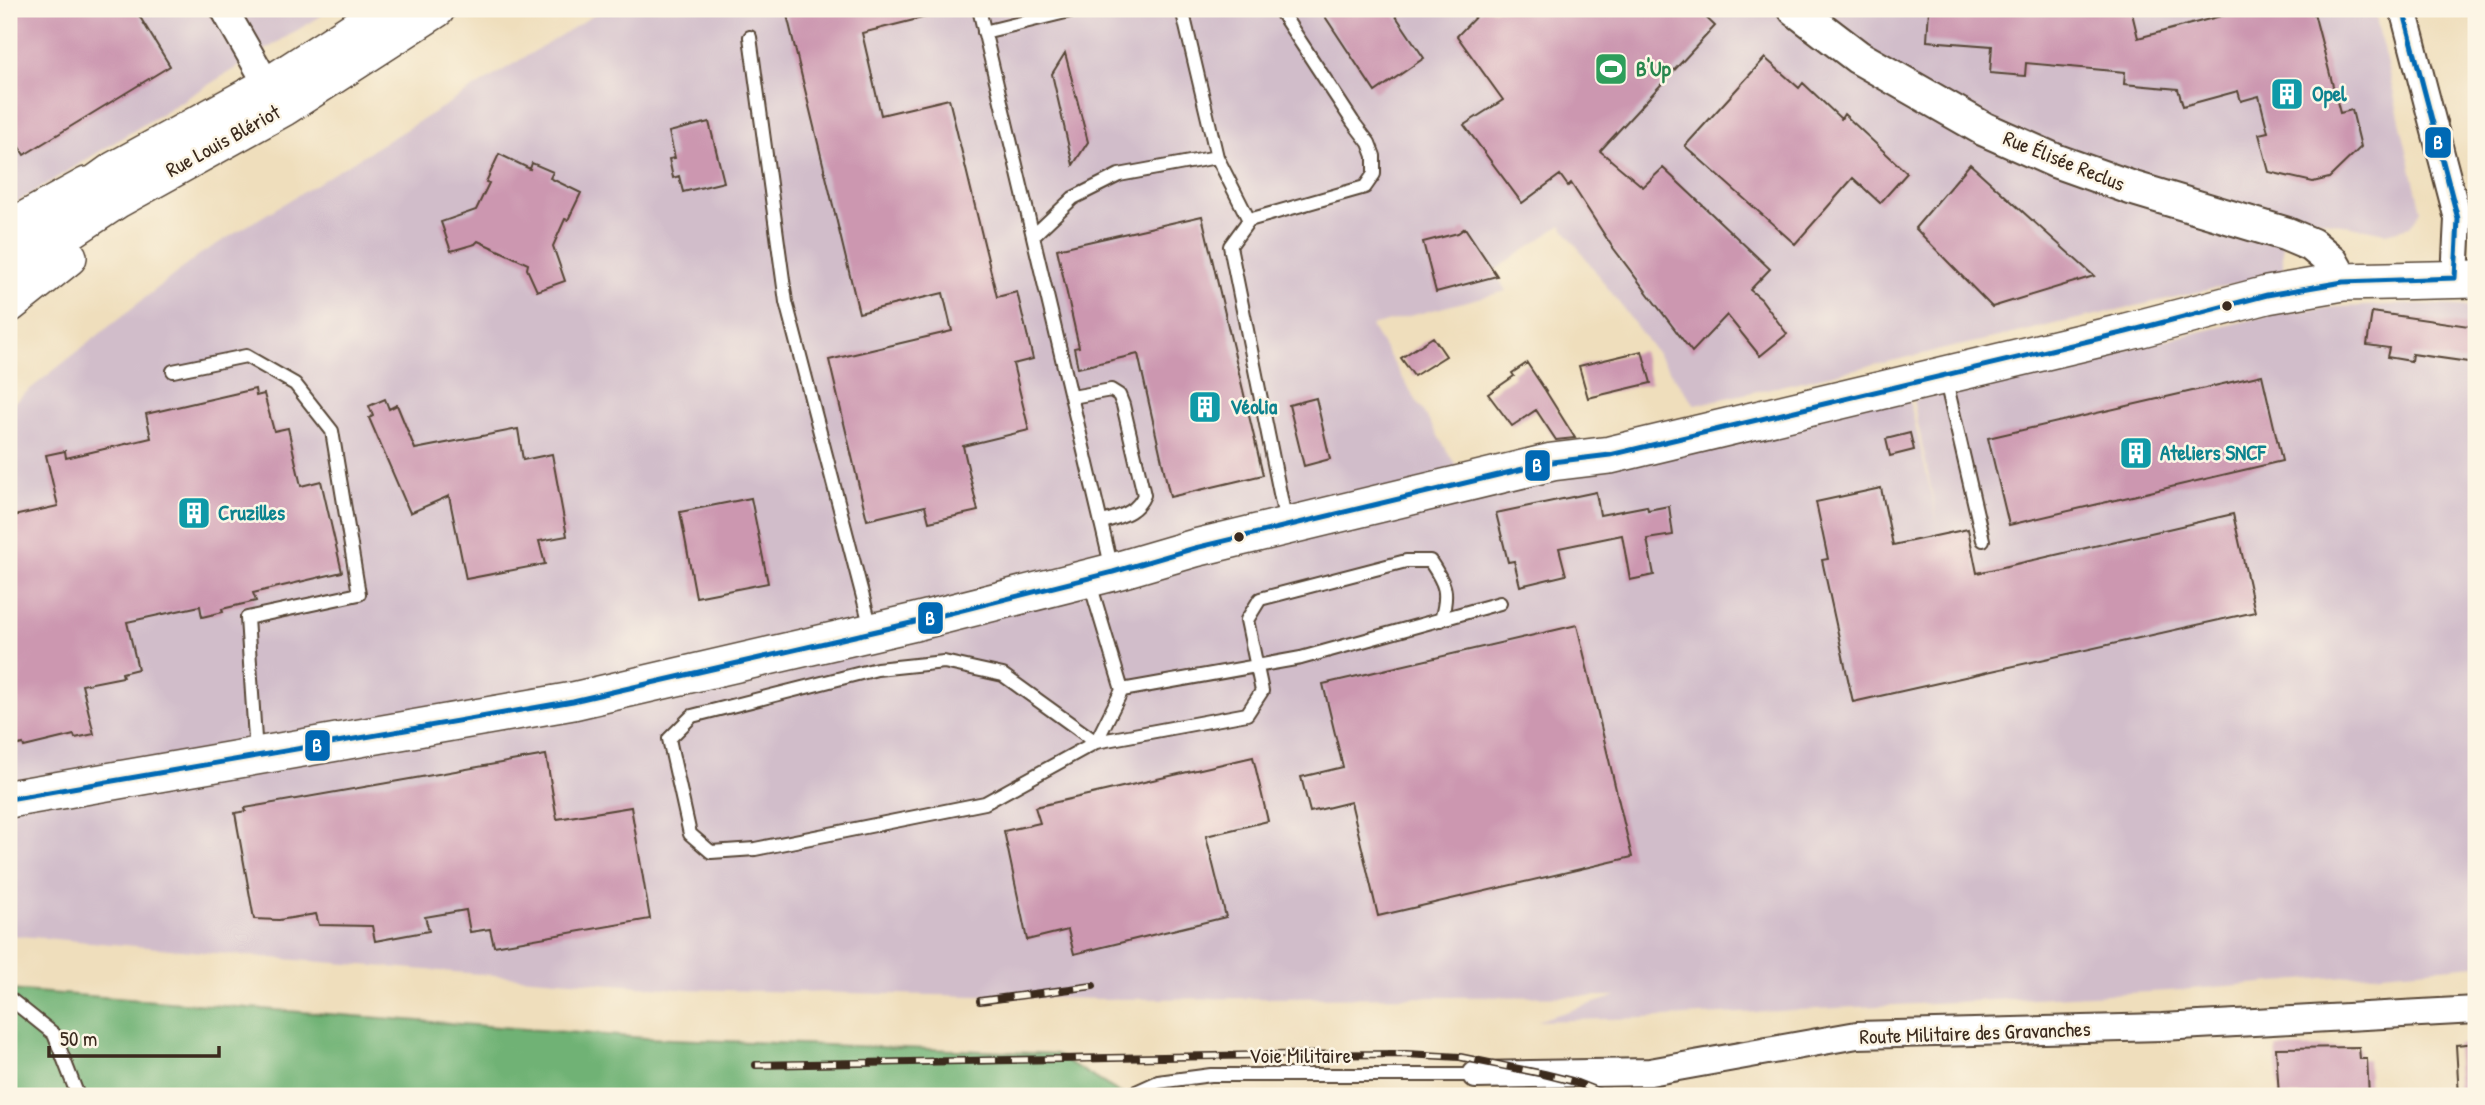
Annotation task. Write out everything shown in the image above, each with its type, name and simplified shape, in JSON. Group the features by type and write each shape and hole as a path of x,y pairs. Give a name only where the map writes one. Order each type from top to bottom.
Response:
{"main road":[{"name":"Rue Louis Blériot","path":"9,247 115,170 268,86 387,9"},
{"name":"Rue Louis Blériot","path":"9,271 116,200 284,107 436,9"},
{"path":"9,304 202,153"},
{"path":"9,229 115,170"},
{"path":"9,799 573,701 872,632 1101,575 1195,548 1552,461 1610,455 2126,332 2226,304 2343,282 2466,278"}],"street":[{"path":"224,9 268,86"},
{"name":"Rue Élisée Reclus","path":"1795,9 1858,57 1984,129 2056,161 2132,188 2303,241 2331,261 2343,282"},
{"path":"2403,9 2458,219 2466,278"},
{"name":"Route Militaire des Gravanches","path":"1476,1075 1650,1072 1857,1035 2162,1027 2476,1010"}],"lane":[{"path":"979,9 1101,523 1101,575 1122,690 1096,742"},
{"path":"984,32 1078,9"},
{"path":"1182,9 1217,157 1250,219"},
{"path":"1279,9 1369,143 1374,156 1374,174 1365,187 1250,219 1230,246 1287,527"},
{"path":"750,37 786,302 872,632"},
{"path":"1034,235 1073,198 1119,175 1217,157"},
{"path":"173,370 246,356 295,384 332,431 359,594 247,618 256,758"},
{"path":"1944,375 1983,540"},
{"path":"1072,397 1111,390 1119,396 1144,495 1140,505 1132,512 1101,523"},
{"path":"1096,742 1003,675 944,662 877,669 692,716 670,739 690,834 711,852 755,849 985,803 1096,742 1248,714 1262,691 1247,620 1260,599 1406,561 1430,561 1444,582 1447,600 1441,620"},
{"path":"1122,690 1301,658 1500,603"},
{"path":"9,998 54,1034 78,1096"},
{"name":"Voie Militaire","path":"1127,1096 1158,1082 1211,1075 1476,1075"}],"shaded area":[{"path":"9,9 332,9 9,207"},
{"path":"604,9 2374,9 2421,211 2410,227 2385,233 2283,212 2283,273 1695,405 1561,225 1494,271 1506,291 1371,326 1466,482 1905,380 1940,533 1913,400 2275,314 2338,307 2418,304 2476,307 2476,965 2168,991 1536,1021 1617,996 1098,999 678,989 9,935 9,406 199,255"}],"green space":[{"path":"9,990 646,1038 1055,1054 1125,1096 9,1096"}],"building":[{"path":"9,9 135,9 170,66 24,155 9,131"},
{"path":"813,9 933,9 934,15 862,33 881,115 949,99 997,297 1017,292 1033,359 1013,364 1029,430 963,446 978,511 929,522 925,506 867,520 829,360 952,331 943,293 859,313 787,15"},
{"path":"1320,9 1391,9 1424,58 1375,92"},
{"path":"1483,9 1697,9 1715,26 1600,151 1643,187 1663,168 1770,269 1750,290 1761,299 1787,334 1760,356 1727,315 1692,352 1611,245 1571,183 1568,186 1560,175 1522,203 1464,125 1503,100 1457,36"},
{"name":"Opel","path":"1929,9 2131,9 2138,38 2236,12 2235,9 2313,9 2340,113 2352,110 2361,147 2329,178 2313,182 2269,172 2259,134 2268,132 2259,96 2241,101 2238,91 2183,106 2178,89 2124,84 2125,72 2026,63 2025,76 1990,73 1992,46 1927,41"},
{"path":"1065,53 1088,142 1073,165 1052,74"},
{"path":"1765,58 1799,88 1803,83 1841,119 1844,114 1907,173 1880,203 1853,178 1795,244 1685,146"},
{"path":"709,122 724,182 683,192 679,176 673,178 669,159 675,158 669,132"},
{"path":"499,154 530,169 532,163 553,172 550,178 581,193 553,246 565,281 537,291 527,269 528,264 478,241 451,251 441,222 476,210"},
{"path":"1970,164 2094,276 1992,307 1915,228"},
{"name":"Véolia","path":"1202,216 1263,475 1170,497 1138,354 1078,368 1074,348 1079,347 1057,249"},
{"path":"1465,228 1497,276 1436,292 1423,242 1458,233"},
{"path":"2372,312 2476,327 2476,363 2412,354 2411,361 2387,357 2389,348 2367,345"},
{"path":"1433,337 1446,356 1414,376 1401,358"},
{"path":"1642,351 1651,383 1588,398 1579,366"},
{"path":"1527,363 1575,438 1556,440 1536,410 1512,426 1488,394"},
{"name":"Ateliers SNCF","path":"2262,375 2282,461 2009,525 1988,438"},
{"name":"Cruzilles","path":"255,389 256,396 264,394 274,431 288,428 301,486 321,481 342,572 253,593 256,601 202,617 200,606 127,622 138,669 122,673 123,677 82,685 94,734 75,738 74,735 24,747 23,744 9,747 9,517 58,506 46,455 65,451 66,458 151,438 146,414"},
{"path":"1316,398 1330,459 1304,466 1289,405"},
{"path":"385,399 389,409 397,405 415,449 518,429 523,460 552,454 567,536 539,541 545,564 466,579 449,496 410,513 369,418 373,416 369,406"},
{"path":"1910,433 1914,450 1890,456 1886,439"},
{"path":"1881,488 1893,545 1968,529 1977,573 2233,514 2255,612 1853,702 1822,560 1828,559 1816,502"},
{"path":"1596,492 1600,515 1647,506 1648,510 1669,506 1673,535 1647,539 1654,575 1630,580 1622,535 1559,548 1566,575 1520,586 1514,561 1508,562 1496,513"},
{"path":"751,498 768,583 696,597 680,512"},
{"path":"1577,625 1632,857 1378,916 1351,802 1310,812 1301,777 1343,767 1323,684"},
{"path":"546,755 557,819 631,807 650,919 494,946 490,929 470,932 466,910 425,917 429,931 375,941 372,926 319,925 316,914 279,920 254,919 235,813 246,811 245,808"},
{"path":"1253,757 1268,821 1206,836 1226,917 1074,954 1068,930 1027,940 1004,831 1040,823 1035,807"},
{"path":"2476,1043 2476,1096 2459,1096 2456,1045"},
{"path":"2359,1047 2360,1059 2367,1059 2369,1096 2279,1096 2276,1048"}],"railway":[{"path":"980,1001 1093,986"},
{"path":"756,1065 1406,1054 1460,1057 1544,1074 1572,1081 1610,1096"}],"transit line":[{"name":"B","path":"2403,9 2458,219 2455,278"},
{"name":"B","path":"9,799 573,701 911,623 1113,572 1195,548 1552,462 1610,455 2126,332 2267,295 2343,282 2455,278"}],"place":[{"name":"B'Up","path":"1611,69"},
{"name":"Opel","path":"2287,94"},
{"name":"Véolia","path":"1205,407"},
{"name":"Ateliers SNCF","path":"2136,453"},
{"name":"Cruzilles","path":"194,513"}]}
